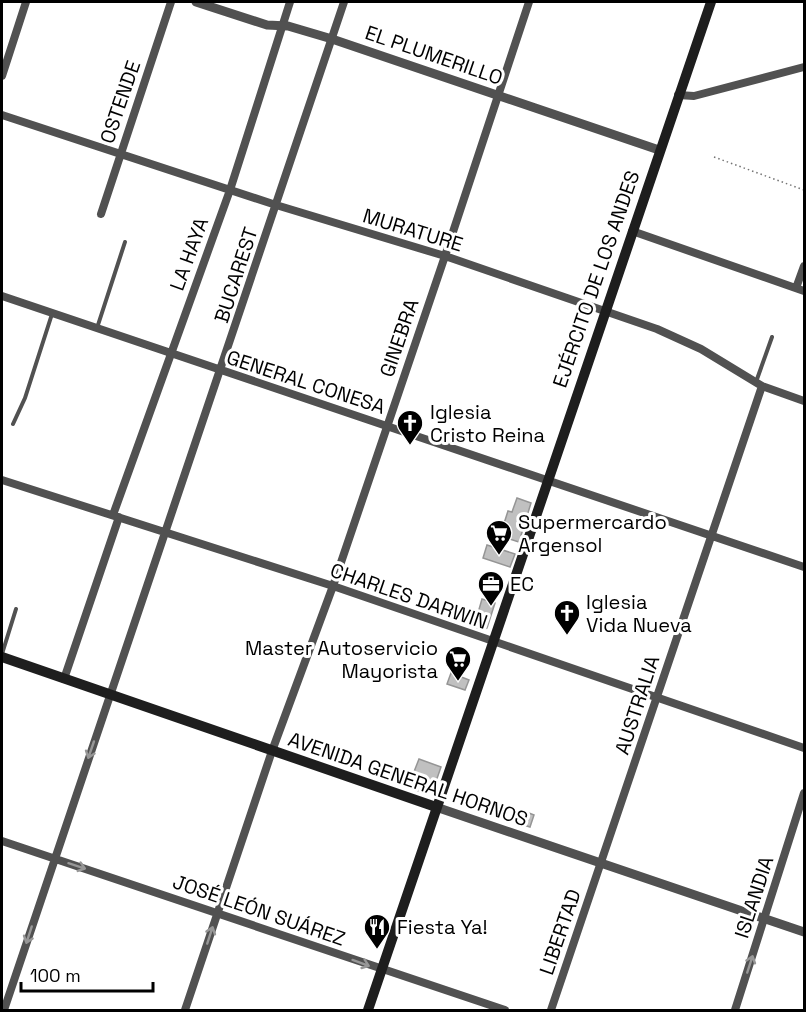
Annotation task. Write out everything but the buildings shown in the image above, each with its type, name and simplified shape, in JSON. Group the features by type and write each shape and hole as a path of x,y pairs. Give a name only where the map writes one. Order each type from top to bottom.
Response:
{"main road":[{"name":"EJÉRCITO DE LOS ANDES","path":"368,1011 604,311 711,2"},
{"name":"AVENIDA GENERAL HORNOS","path":"2,655 64,679 436,807"}],"street":[{"path":"2,76 26,2"},
{"name":"OSTENDE","path":"100,214 171,2"},
{"name":"EL PLUMERILLO","path":"196,2 267,25 282,26 332,39 659,150"},
{"name":"LA HAYA","path":"64,679 116,516 230,190 290,2"},
{"name":"BUCAREST","path":"4,1011 344,2"},
{"name":"GINEBRA","path":"185,1011 272,751 333,586 529,2"},
{"path":"678,95 694,96 804,67"},
{"name":"MURATURE","path":"2,115 276,206 445,256 657,328 689,343 759,384 804,401"},
{"path":"632,231 800,289 804,266"},
{"name":"GENERAL CONESA","path":"2,296 804,567"},
{"name":"AUSTRALIA","path":"601,864 759,384"},
{"name":"CHARLES DARWIN","path":"2,480 333,586 804,748"},
{"name":"ISLANDIA","path":"735,1011 804,793"},
{"name":"AVENIDA GENERAL HORNOS","path":"436,807 804,932"},
{"name":"JOSÉ LEÓN SUÁREZ","path":"2,841 505,1011"},
{"name":"LIBERTAD","path":"551,1011 601,864"}],"lane":[{"path":"97,329 125,242"},
{"path":"13,424 26,398 52,313"},
{"path":"759,384 772,337"},
{"path":"2,655 16,609"}],"path":[{"path":"714,157 804,190"}],"place":[{"name":"Iglesia Cristo Reina","path":"410,446"},
{"name":"Supermercardo Argensol","path":"499,556"},
{"name":"EC","path":"491,607"},
{"name":"Iglesia Vida Nueva","path":"567,636"},
{"name":"Master Autoservicio Mayorista","path":"458,682"},
{"name":"Fiesta Ya!","path":"377,950"}]}
